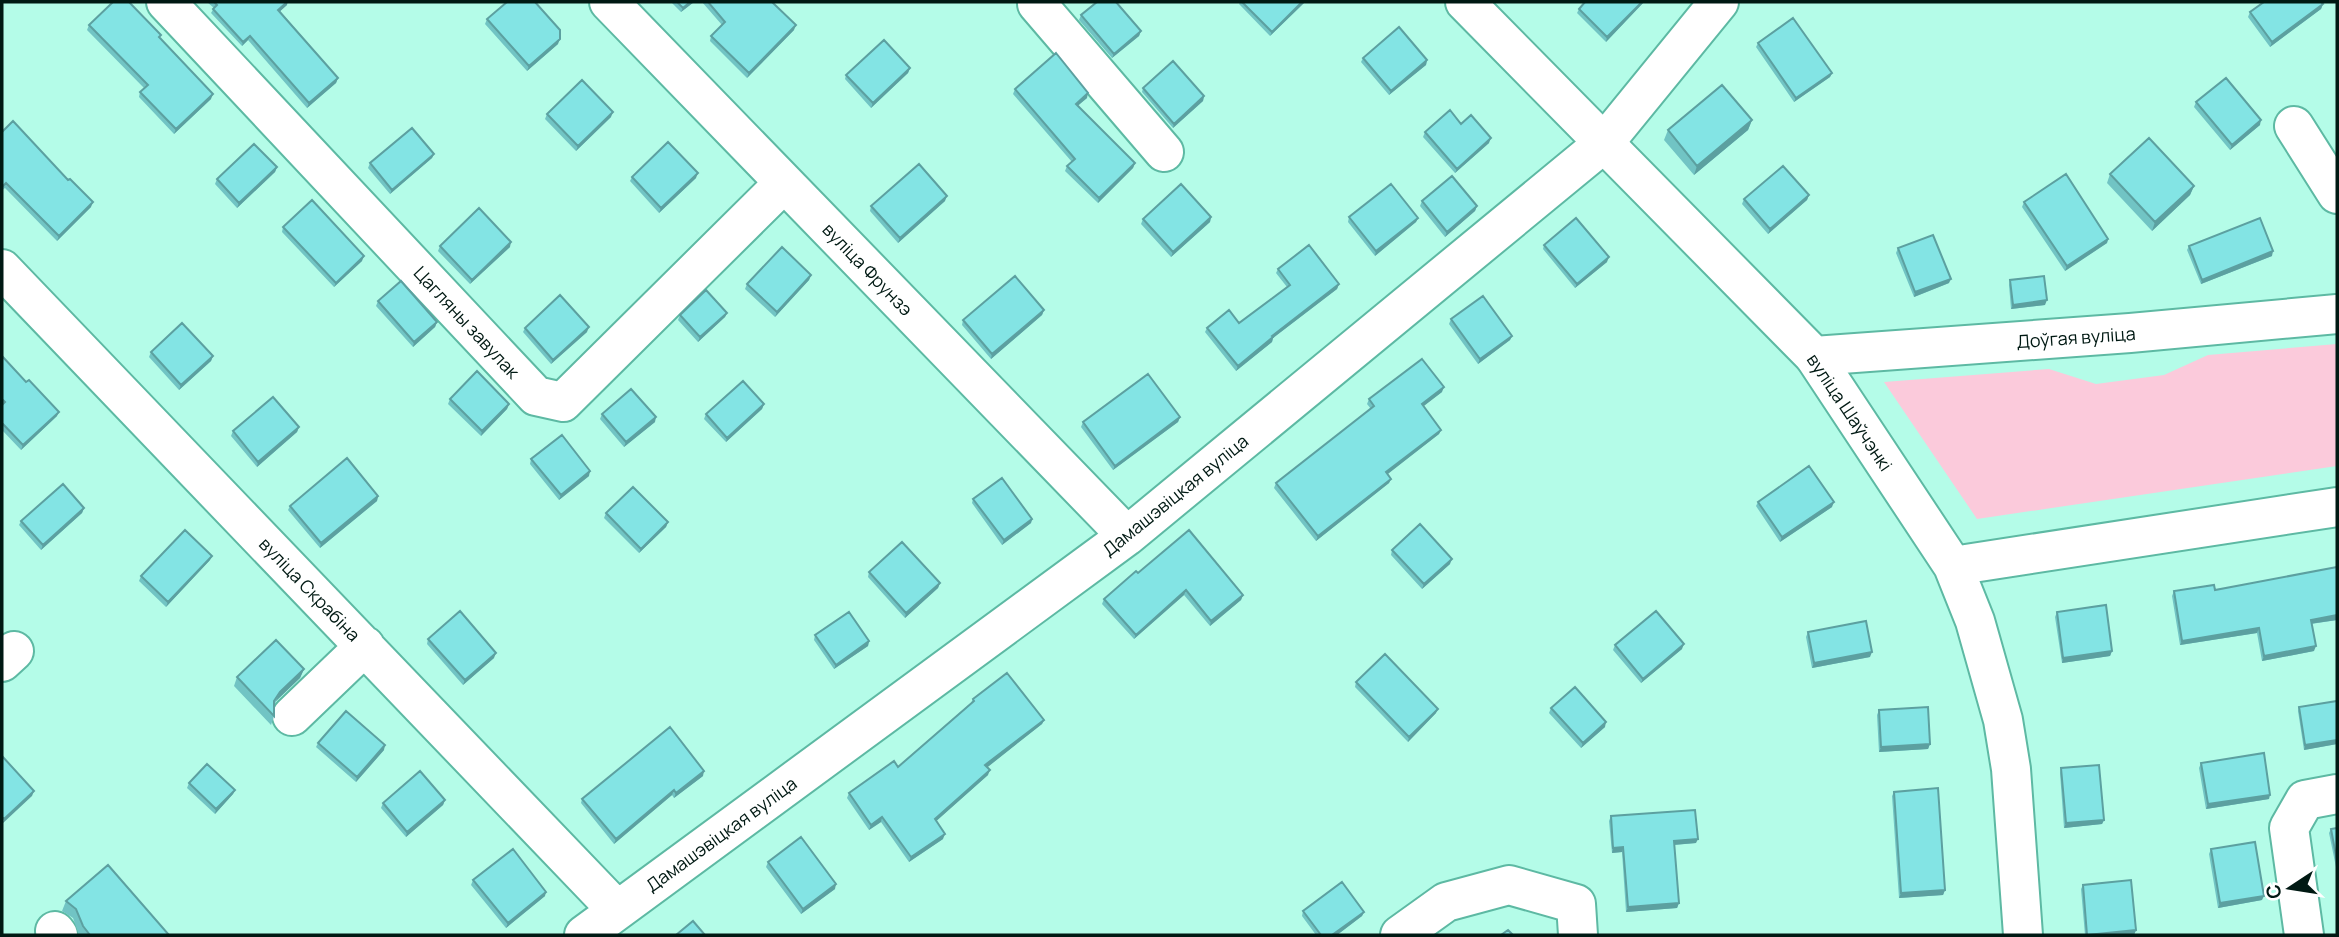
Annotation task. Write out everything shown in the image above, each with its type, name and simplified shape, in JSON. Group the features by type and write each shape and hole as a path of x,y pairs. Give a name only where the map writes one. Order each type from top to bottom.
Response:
{"street":[{"name":"Цагляны завулак","path":"166,2 536,396 563,402 784,183"},
{"name":"вуліца Фрунзэ","path":"608,2 1127,536"},
{"name":"вуліца Шаўчэнкі","path":"1465,2 1814,356 1953,566 1975,621 2003,720 2011,769 2024,935"},
{"name":"Дамашэвіцкая вуліца","path":"584,935 1127,536 1604,143 1719,2"},
{"path":"1037,3 1164,152"},
{"path":"2294,126 2337,194"},
{"name":"вуліца Скрабіна","path":"2,269 617,910"},
{"name":"Доўгая вуліца","path":"1814,356 2130,333 2337,314"},
{"path":"1953,566 2337,507"},
{"path":"292,716 365,646"},
{"path":"2304,935 2289,828 2305,800 2337,794"},
{"path":"1400,935 1446,902 1509,885 1576,904 1578,935"}],"shaded area":[{"path":"2337,344 2337,466 1977,519 1884,382 2049,369 2096,384 2164,375 2208,355"}],"building":[{"path":"113,2 129,2 213,94 176,129 140,92 148,85 89,25"},
{"path":"214,2 287,2 278,10 338,78 309,103 250,36 243,42 213,9 217,5"},
{"path":"507,2 535,2 560,30 560,39 529,66 487,19"},
{"path":"677,2 690,2 683,8"},
{"path":"708,2 772,2 796,25 749,73 711,36 725,22"},
{"path":"1097,2 1116,2 1141,31 1114,54 1081,15"},
{"path":"1242,2 1302,2 1272,32"},
{"path":"1585,2 1642,2 1607,37 1579,9"},
{"path":"2264,2 2323,4 2272,42 2250,12"},
{"path":"1793,18 1832,73 1796,98 1758,43"},
{"path":"1399,27 1427,60 1391,91 1363,58"},
{"path":"884,40 910,68 873,103 846,75"},
{"path":"1056,53 1088,93 1076,104 1135,163 1099,198 1067,166 1075,159 1015,89"},
{"path":"1173,61 1204,96 1174,124 1143,88"},
{"path":"2226,78 2261,120 2232,145 2196,102"},
{"path":"582,80 613,112 578,146 547,114"},
{"path":"1722,85 1752,120 1697,166 1668,130"},
{"path":"1450,110 1461,124 1471,115 1491,138 1457,169 1425,132"},
{"path":"13,121 68,180 93,202 59,236 6,183 2,187 2,132"},
{"path":"412,128 434,154 392,190 370,163"},
{"path":"2149,138 2194,186 2155,222 2110,174"},
{"path":"668,142 698,173 661,208 632,177"},
{"path":"254,144 277,167 239,203 217,179"},
{"path":"919,164 947,196 900,238 871,206"},
{"path":"1783,166 1809,195 1770,229 1744,199"},
{"path":"2066,174 2108,239 2067,266 2024,202"},
{"path":"1452,176 1477,206 1447,232 1422,201"},
{"path":"1181,184 1211,217 1173,252 1143,219"},
{"path":"1391,184 1418,218 1376,251 1349,217"},
{"path":"312,200 364,256 336,283 283,227"},
{"path":"479,208 511,242 472,280 440,246"},
{"path":"1576,218 1609,257 1577,284 1544,245"},
{"path":"2260,218 2273,251 2202,280 2189,246"},
{"path":"1933,235 1951,279 1915,292 1898,248"},
{"path":"1309,245 1339,284 1238,366 1207,328 1229,310 1239,323 1290,285 1278,269"},
{"path":"782,247 811,275 777,312 747,284"},
{"path":"1015,276 1044,310 992,354 963,320"},
{"path":"2044,276 2047,300 2013,305 2010,280"},
{"path":"401,281 437,322 414,342 378,301"},
{"path":"706,290 727,313 700,337 680,315"},
{"path":"560,295 589,327 553,360 525,328"},
{"path":"1483,296 1512,336 1480,359 1451,319"},
{"path":"182,323 213,356 181,385 151,352"},
{"path":"2,356 59,412 23,445 2,423 2,405 5,402 2,399"},
{"path":"1422,359 1444,387 1422,404 1441,430 1386,472 1391,479 1318,536 1276,483 1374,406 1369,399"},
{"path":"477,371 509,404 482,431 450,399"},
{"path":"1148,374 1180,417 1115,466 1083,422"},
{"path":"743,381 764,404 727,438 706,414"},
{"path":"631,389 656,417 626,442 602,414"},
{"path":"273,397 299,427 258,462 233,431"},
{"path":"562,435 590,471 561,495 531,459"},
{"path":"347,458 378,496 321,543 290,506"},
{"path":"1809,466 1834,502 1782,537 1758,502"},
{"path":"1002,478 1032,519 1004,540 973,499"},
{"path":"63,484 84,508 43,545 21,521"},
{"path":"633,487 668,522 641,549 606,513"},
{"path":"1420,524 1452,559 1424,584 1392,550"},
{"path":"185,530 212,556 168,602 141,576"},
{"path":"1189,530 1243,595 1211,621 1186,590 1136,635 1104,599"},
{"path":"902,542 940,583 906,613 869,572"},
{"path":"2337,567 2337,615 2311,620 2316,646 2264,656 2259,628 2182,641 2174,591 2214,585 2215,590"},
{"path":"2106,605 2112,651 2063,658 2057,612"},
{"path":"460,611 496,653 465,680 428,639"},
{"path":"1656,611 1684,644 1643,679 1615,645"},
{"path":"849,612 869,641 836,665 815,635"},
{"path":"1866,621 1872,652 1814,663 1808,632"},
{"path":"276,640 304,669 274,701 274,716 237,677"},
{"path":"1385,654 1438,709 1409,737 1356,682"},
{"path":"1007,673 1044,720 985,765 990,770 935,819 945,834 911,857 882,817 871,825 849,793 894,761 898,767 974,701 973,699"},
{"path":"1575,687 1606,722 1583,743 1551,708"},
{"path":"2337,701 2337,740 2305,745 2299,707"},
{"path":"1928,707 1930,744 1881,747 1879,710"},
{"path":"346,711 385,745 357,777 318,743"},
{"path":"670,727 704,771 676,793 674,790 616,839 582,799"},
{"path":"2264,753 2270,795 2208,804 2201,763"},
{"path":"2,756 34,791 4,819 2,817"},
{"path":"207,764 235,790 216,809 189,783"},
{"path":"2099,765 2104,820 2066,823 2061,768"},
{"path":"420,771 445,800 407,832 383,803"},
{"path":"1938,788 1945,890 1901,893 1894,792"},
{"path":"1695,810 1698,839 1674,841 1679,903 1628,907 1623,847 1613,848 1611,816"},
{"path":"2337,828 2337,861 2331,829"},
{"path":"801,837 836,884 803,909 768,862"},
{"path":"2255,842 2264,896 2220,903 2211,849"},
{"path":"513,849 546,892 508,923 473,880"},
{"path":"108,865 169,935 90,935 76,909 66,901"},
{"path":"2131,880 2136,930 2087,935 2083,885"},
{"path":"1342,882 1364,912 1332,935 1321,935 1303,911"},
{"path":"693,921 705,935 676,935"}]}
